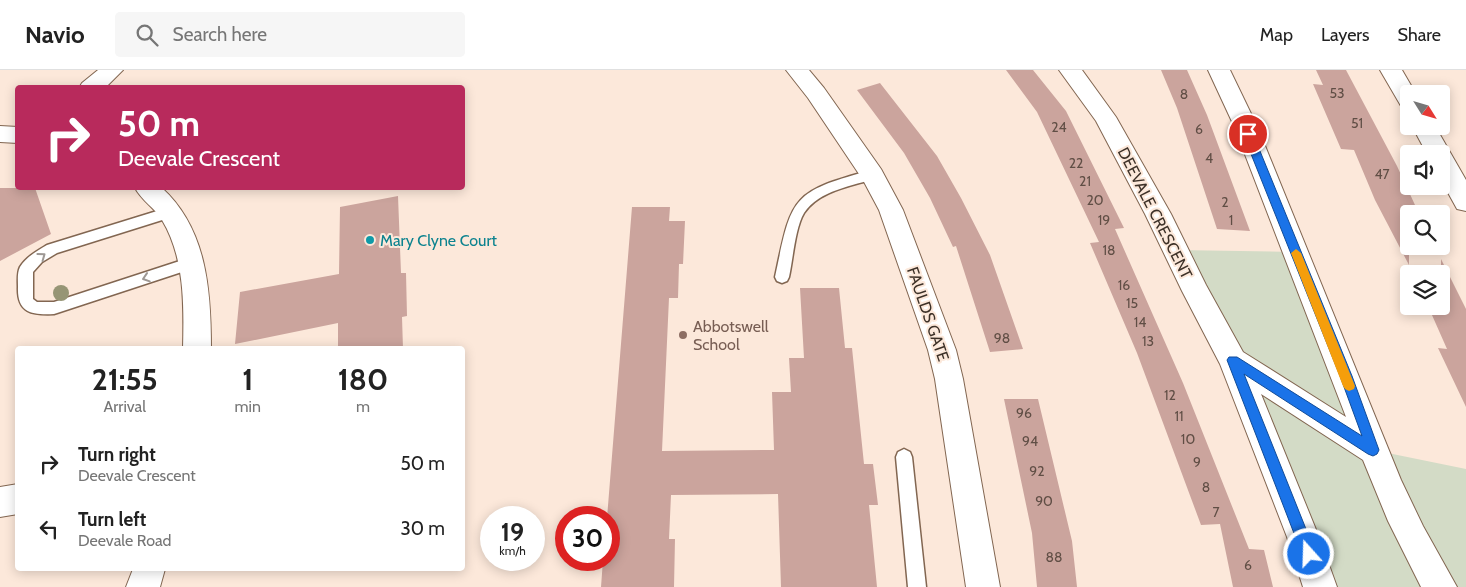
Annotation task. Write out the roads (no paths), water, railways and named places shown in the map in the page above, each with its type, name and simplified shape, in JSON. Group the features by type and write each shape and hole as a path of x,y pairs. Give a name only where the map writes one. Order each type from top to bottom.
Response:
{"street":[{"path":"94,85 112,70"},
{"name":"FAULDS GATE","path":"797,70 816,93 872,175 891,210 942,350 949,379 983,587"},
{"name":"DEEVALE CRESCENT","path":"1070,70 1105,117 1158,214 1195,291 1233,360 1303,537 1320,587"},
{"path":"1219,70 1234,100 1283,219 1346,376 1373,450 1422,559 1440,587"},
{"path":"1391,70 1400,86"},
{"path":"0,134 15,135"},
{"path":"1450,174 1466,202"},
{"path":"149,190 170,212 183,236 192,263 198,310 197,346"},
{"name":"DEEVALE CRESCENT","path":"1233,360 1373,450"},
{"path":"0,502 15,500"},
{"path":"143,587 148,571"}],"lane":[{"path":"782,277 798,211 811,198 828,189 872,175"},
{"path":"170,212 52,249 37,258 26,270 25,298 29,306 38,309 54,308 192,263"},
{"path":"904,457 917,587"}],"place":[{"name":"Mary Clyne Court","path":"370,240"},
{"name":"Abbotswell School","path":"683,335"}]}
